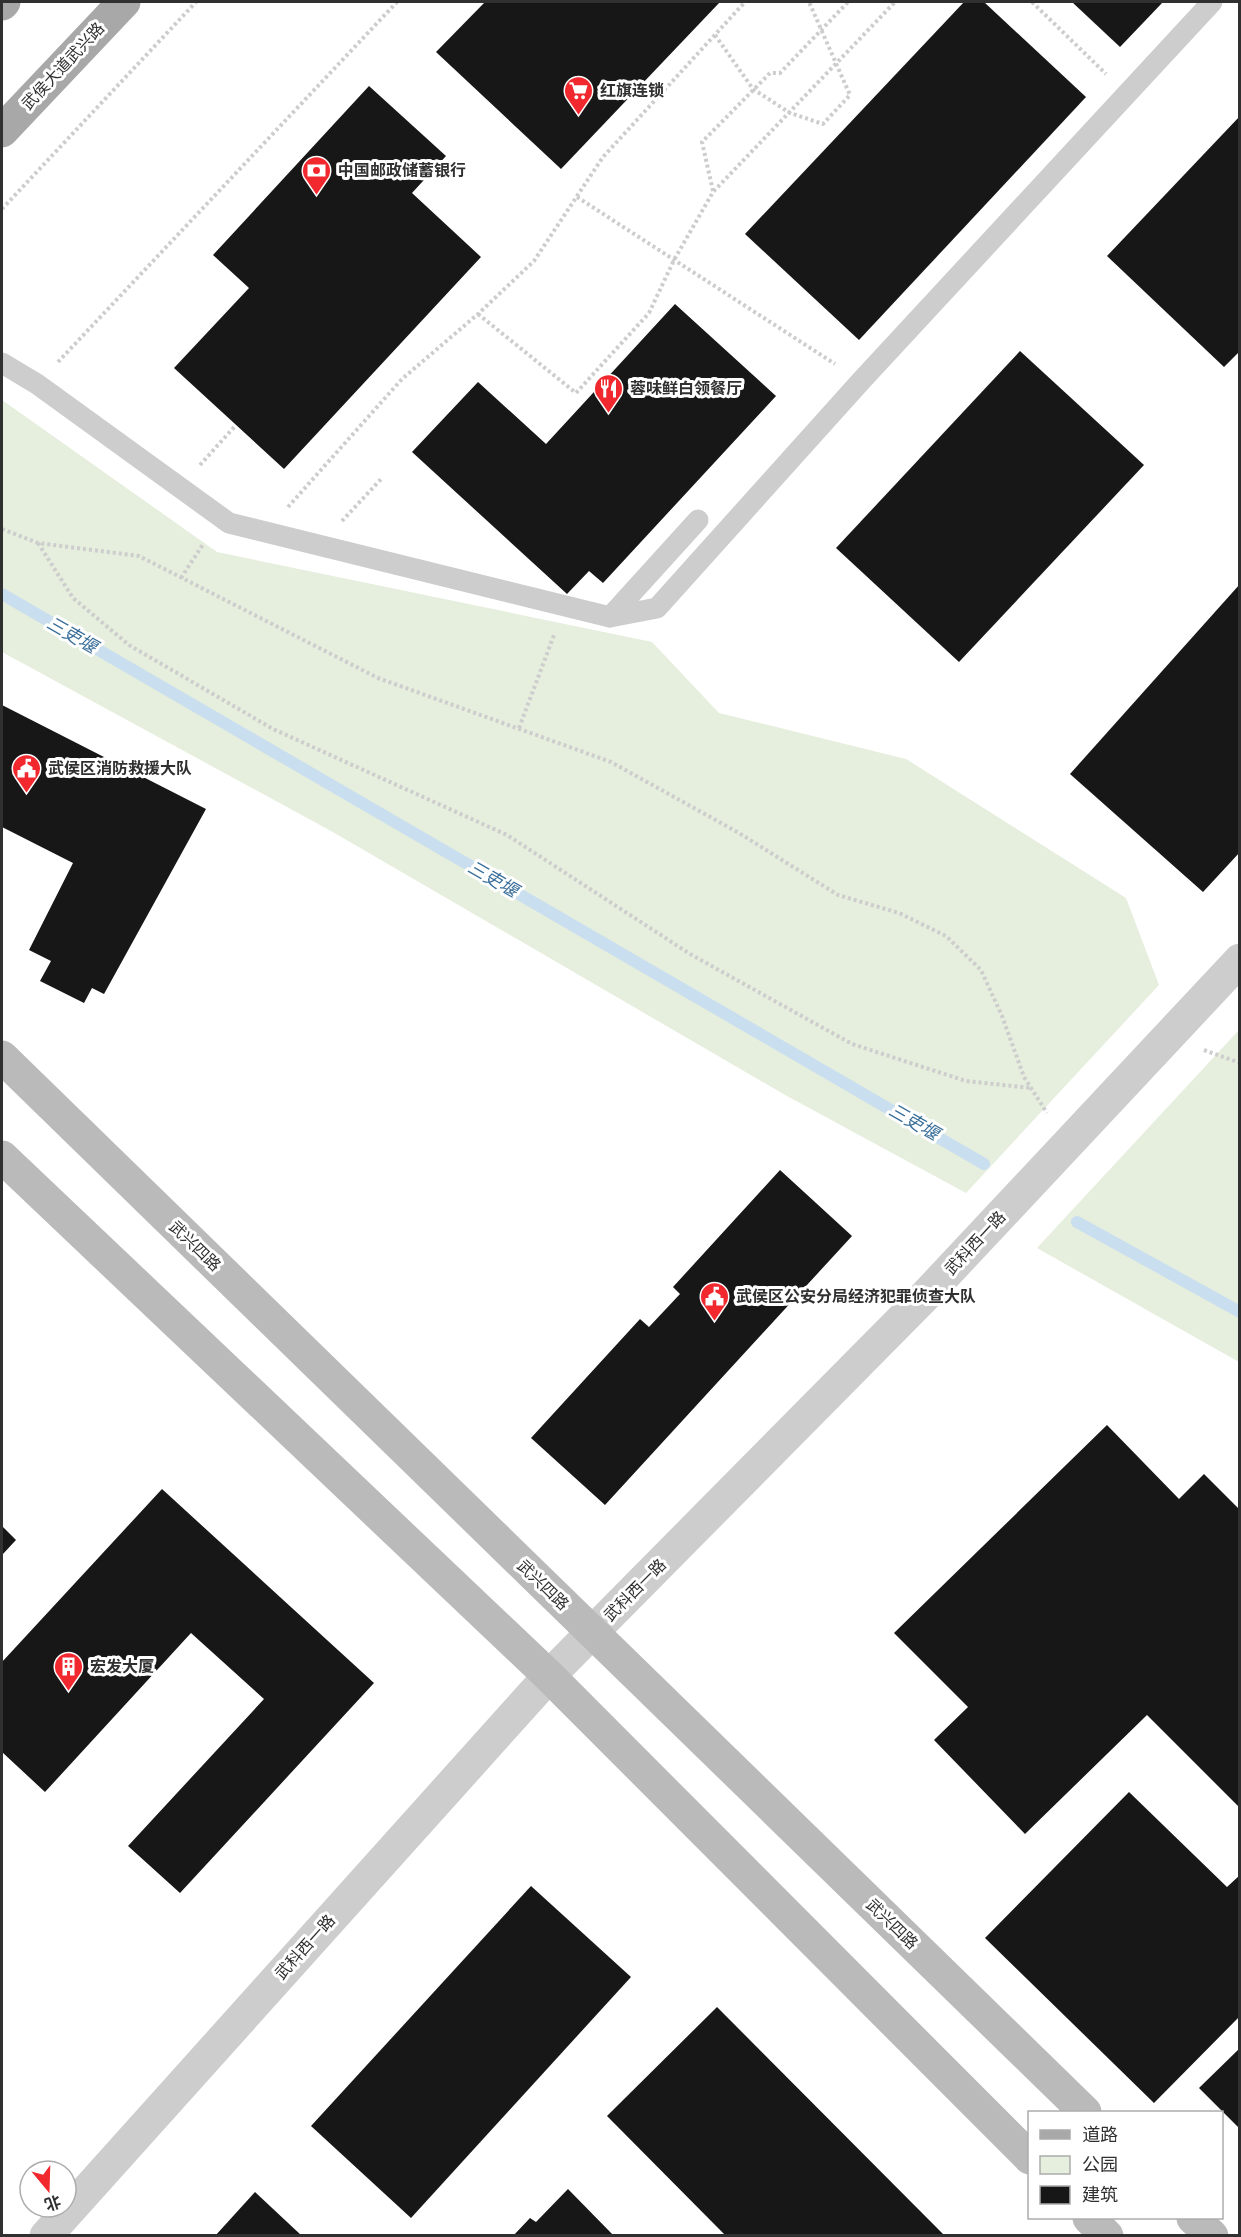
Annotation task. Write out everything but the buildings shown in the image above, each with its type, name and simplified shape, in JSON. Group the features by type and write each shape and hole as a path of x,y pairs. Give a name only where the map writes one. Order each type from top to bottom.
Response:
{"main road":[{"name":"武侯大道武兴路","path":"2,131 124,2"},
{"name":"武兴四路","path":"2,1057 1084,2111"},
{"path":"2,1157 549,1676 1028,2157"},
{"path":"1091,2219 1107,2235"},
{"path":"1195,2219 1212,2235"}],"street":[{"name":"武科西一路","path":"46,2235 549,1676 927,1294 1239,960"}],"lane":[{"path":"2,363 37,384 229,523 610,617 657,608 861,381 1212,2"},
{"path":"610,617 698,520"}],"path":[{"path":"2,209 196,2"},
{"path":"37,384 397,2"},
{"path":"265,532 402,379 478,314 534,261 603,157 745,2"},
{"path":"715,34 753,89 790,113 824,124 850,95 809,2"},
{"path":"713,192 702,142 770,73 780,73 848,2"},
{"path":"478,314 576,393 649,313 674,260 713,192 895,2"},
{"path":"1032,2 1127,94"},
{"path":"577,197 861,381"},
{"path":"180,488 236,425"},
{"path":"319,545 382,478"},
{"path":"181,578 221,518"},
{"path":"2,529 38,543 139,556 378,678 611,762 739,833 838,895 899,913 946,936 981,970 1002,1016 1023,1077 1068,1144"},
{"path":"38,543 73,598 129,645 273,729 507,835 690,954 852,1044 966,1081 1031,1088"},
{"path":"519,728 565,606"}],"green space":[{"path":"2,400 217,552 652,642 719,713 906,759 1126,898 1159,985 966,1193 787,1096 331,831 2,652"},
{"path":"1239,1030 1239,1362 1037,1248"}],"waterway":[{"name":"三吏堰","path":"2,594 984,1164"},
{"name":"三吏堰","path":"1077,1222 1240,1312"}],"place":[{"name":"红旗连锁","path":"579,116"},
{"name":"中国邮政储蓄银行","path":"317,196"},
{"name":"蓉味鲜白领餐厅","path":"609,414"},
{"name":"武侯区消防救援大队","path":"27,794"},
{"name":"武侯区公安分局经济犯罪侦查大队","path":"715,1322"},
{"name":"宏发大厦","path":"69,1692"}]}
